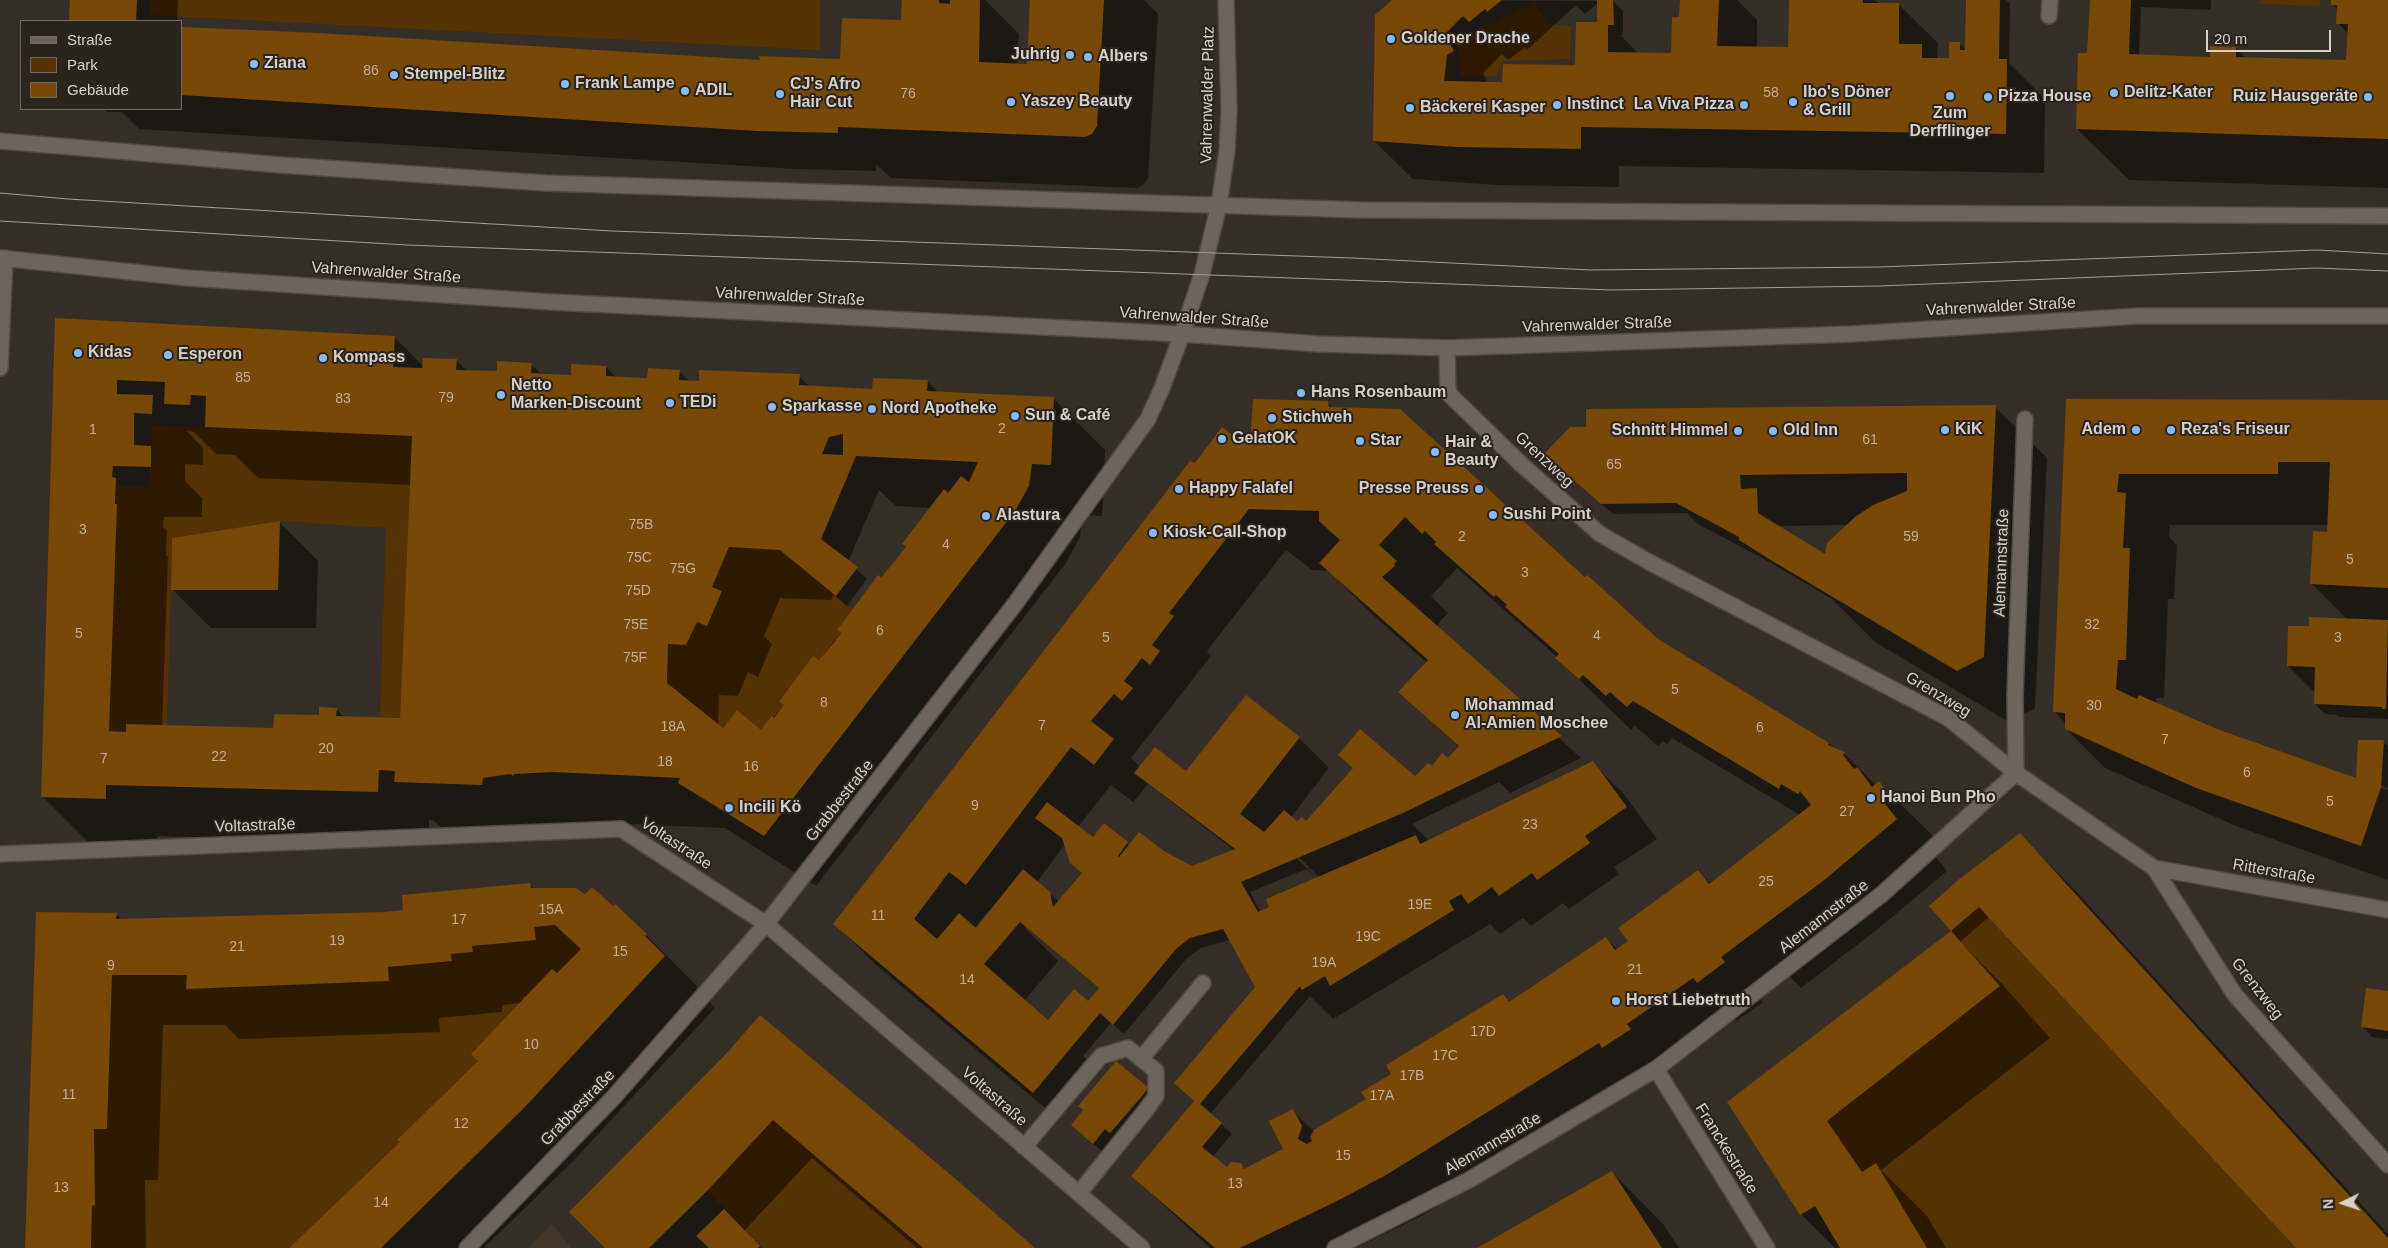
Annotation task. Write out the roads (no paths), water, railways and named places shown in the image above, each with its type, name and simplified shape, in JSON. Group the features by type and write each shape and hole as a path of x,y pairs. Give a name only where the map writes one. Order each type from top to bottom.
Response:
{"street":[{"path":"2049,16 2050,0"},
{"name":"Vahrenwalder Platz","path":"1182,334 1204,267 1219,205 1229,110 1230,1"},
{"path":"0,141 280,165 545,183 1361,210 2388,216"},
{"path":"0,368 2,258"},
{"name":"Vahrenwalder Straße","path":"2,258 188,278 532,301 1182,334 1319,344 1447,348 1852,334 2138,316 2388,316"},
{"name":"Grabbestraße","path":"467,1248 613,1098 766,924 1015,604 1148,419 1182,334"},
{"name":"Grenzweg","path":"1447,348 1448,392 1521,464 1600,534 1650,563 1948,718 2016,772 2154,868 2235,995 2388,1165"},
{"name":"Alemannstraße","path":"1335,1248 1469,1180 1656,1069 1881,895 2016,772 2015,695 2025,420"},
{"name":"Voltastraße","path":"0,854 621,829 766,924 1142,1248"},
{"name":"Ritterstraße","path":"2154,868 2388,910"},
{"path":"1141,1059 1203,983"},
{"path":"1024,1147 1101,1056 1128,1048 1156,1071 1156,1096 1079,1193"},
{"name":"Franckestraße","path":"1656,1069 1767,1248"}],"tram line":[{"path":"0,193 68,199 612,231 1352,258 1590,270 1879,267 2317,250 2388,254"},
{"path":"0,221 407,245 1612,290 1880,286 2317,268 2388,271"}],"place":[{"name":"Goldener Drache","path":"1391,39"},
{"name":"Juhrig","path":"1070,55"},
{"name":"Albers","path":"1088,57"},
{"name":"Ziana","path":"254,64"},
{"name":"Stempel-Blitz","path":"394,75"},
{"name":"Frank Lampe","path":"565,84"},
{"name":"ADIL","path":"685,91"},
{"name":"Delitz-Kater","path":"2114,93"},
{"name":"CJ's Afro Hair Cut","path":"780,94"},
{"name":"Zum Derfflinger","path":"1950,96"},
{"name":"Pizza House","path":"1988,97"},
{"name":"Ruiz Hausgeräte","path":"2368,97"},
{"name":"Yaszey Beauty","path":"1011,102"},
{"name":"Ibo's Döner & Grill","path":"1793,102"},
{"name":"Instinct","path":"1557,105"},
{"name":"La Viva Pizza","path":"1744,105"},
{"name":"Bäckerei Kasper","path":"1410,108"},
{"name":"Kidas","path":"78,353"},
{"name":"Esperon","path":"168,355"},
{"name":"Kompass","path":"323,358"},
{"name":"Hans Rosenbaum","path":"1301,393"},
{"name":"Netto Marken-Discount","path":"501,395"},
{"name":"TEDi","path":"670,403"},
{"name":"Sparkasse","path":"772,407"},
{"name":"Nord Apotheke","path":"872,409"},
{"name":"Sun & Café","path":"1015,416"},
{"name":"Stichweh","path":"1272,418"},
{"name":"KiK","path":"1945,430"},
{"name":"Adem","path":"2136,430"},
{"name":"Reza's Friseur","path":"2171,430"},
{"name":"Schnitt Himmel","path":"1738,431"},
{"name":"Old Inn","path":"1773,431"},
{"name":"GelatOK","path":"1222,439"},
{"name":"Star","path":"1360,441"},
{"name":"Hair & Beauty","path":"1435,452"},
{"name":"Happy Falafel","path":"1179,489"},
{"name":"Presse Preuss","path":"1479,489"},
{"name":"Sushi Point","path":"1493,515"},
{"name":"Alastura","path":"986,516"},
{"name":"Kiosk-Call-Shop","path":"1153,533"},
{"name":"Mohammad Al-Amien Moschee","path":"1455,715"},
{"name":"Hanoi Bun Pho","path":"1871,798"},
{"name":"Incili Kö","path":"729,808"},
{"name":"Horst Liebetruth","path":"1616,1001"}]}
